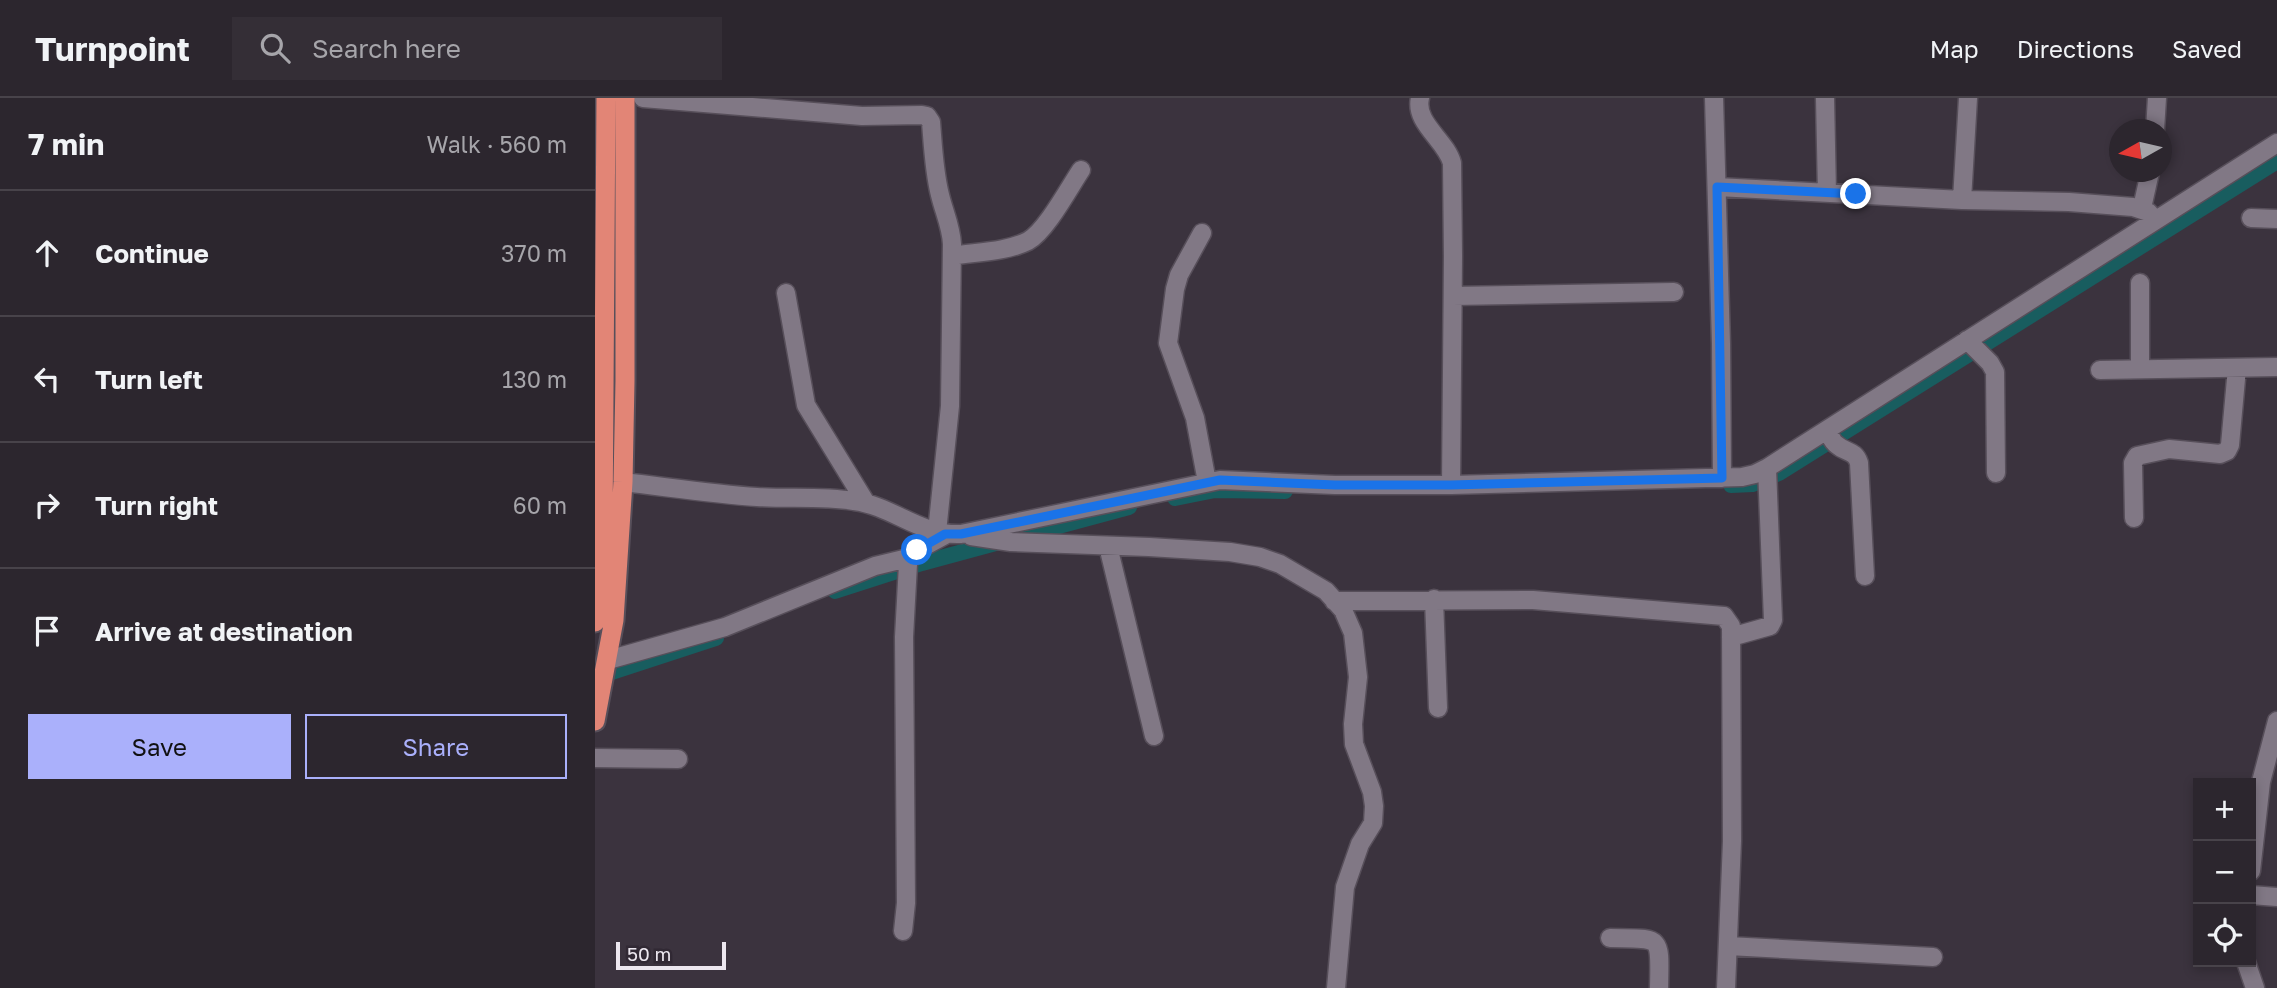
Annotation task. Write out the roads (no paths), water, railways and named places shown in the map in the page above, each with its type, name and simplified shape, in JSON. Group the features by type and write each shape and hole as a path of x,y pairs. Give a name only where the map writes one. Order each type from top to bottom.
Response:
{"highway":[{"path":"595,622 601,566 599,534 606,98"},
{"path":"595,721 614,620 623,482 625,98"}],"street":[{"path":"643,98 776,103 862,116 922,115 931,122 940,197 950,223 948,533"},
{"path":"1420,98 1419,109 1422,117 1447,151 1452,163 1451,485"},
{"path":"1714,98 1722,478"},
{"path":"1825,98 1827,193"},
{"path":"1962,200 1968,98"},
{"path":"2156,119 2157,98"},
{"path":"903,931 906,903 904,637 908,564 912,553 948,533 1220,480 1335,485 1451,485 1768,475 1974,347 2149,214 2277,143"},
{"path":"951,256 1013,246 1027,241 1038,233 1081,170"},
{"path":"2149,214 2150,182"},
{"path":"1717,187 1962,200 2069,202 2149,214"},
{"path":"2251,219 2277,219"},
{"path":"1202,233 1179,275 1168,343 1195,418 1207,482"},
{"path":"2140,283 2140,369"},
{"path":"1453,296 1674,292"},
{"path":"786,293 806,405 866,503"},
{"path":"1974,347 1995,372 1996,473"},
{"path":"2100,370 2277,367"},
{"path":"2134,517 2133,463 2137,456 2169,449 2220,454 2227,451 2230,445 2237,368"},
{"path":"1831,436 1853,452 1859,463 1864,576"},
{"path":"1731,636 1765,629 1773,620 1768,475"},
{"path":"623,482 755,496 854,500 948,533 1011,542 1230,552 1260,557 1280,565 1326,592 1343,610 1353,633 1357,677 1354,744 1372,792 1374,806 1373,823 1360,844 1345,887 1336,988"},
{"path":"1108,546 1154,736"},
{"path":"608,660 725,627 875,566 908,564"},
{"path":"1434,599 1438,708"},
{"path":"1334,601 1533,600 1724,616 1731,626 1732,841 1726,988"},
{"path":"2254,841 2261,782 2277,721"},
{"path":"595,758 678,759"},
{"path":"2256,895 2277,897"},
{"path":"1610,938 1650,939 1657,943 1660,950 1659,988"},
{"path":"1728,946 1933,957"},
{"path":"2248,967 2255,988"}],"waterway":[{"path":"1731,485 1753,484 1779,473 2277,161"},
{"path":"1175,498 1215,490 1285,491"},
{"path":"835,591 922,563 1129,507"},
{"path":"609,673 716,638"}]}
